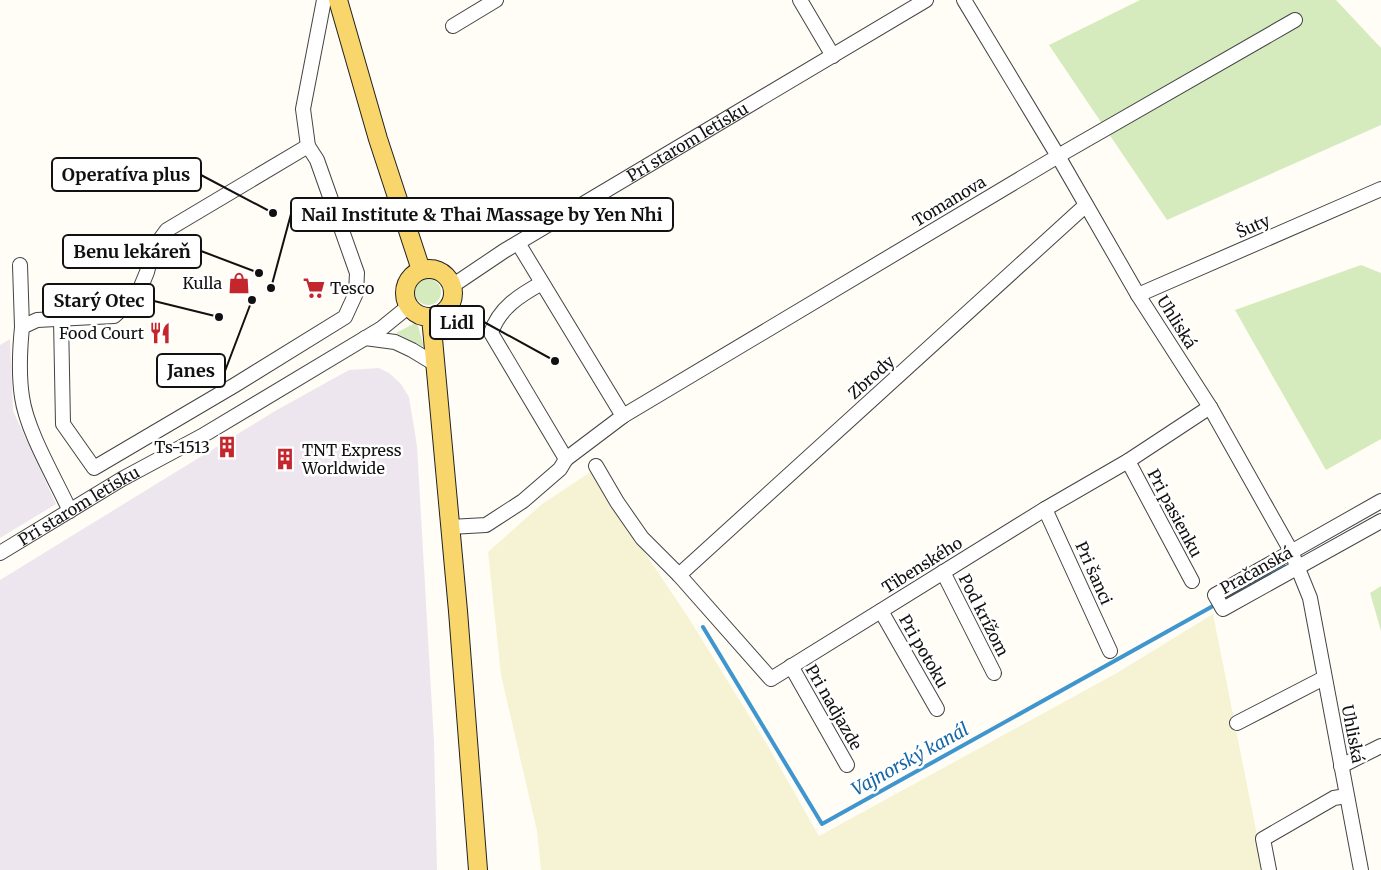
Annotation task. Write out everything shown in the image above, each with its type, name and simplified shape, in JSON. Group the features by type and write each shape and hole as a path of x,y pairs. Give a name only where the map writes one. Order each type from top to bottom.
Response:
{"main road":[{"path":"338,0 378,139 421,270"},
{"path":"430,268 439,270 446,276 452,286 453,296 449,306 441,313 431,317 421,316 409,306 404,293 406,283 412,275 430,268"},
{"path":"431,317 459,621 478,870"}],"street":[{"path":"61,319 64,424 94,468 345,318 356,293 357,273 317,160 308,146 303,109 324,0"},
{"path":"453,26 496,0"},
{"path":"800,0 833,56"},
{"name":"Pri starom letisku","path":"452,286 518,243 926,0"},
{"name":"Uhliská","path":"964,0 1058,156 1138,295 1210,407 1291,551 1310,598 1360,870"},
{"name":"Tomanova","path":"450,527 486,525 523,501 560,469 566,459 623,416 1058,156 1295,20"},
{"path":"22,327 37,320 114,316 138,294 147,272 153,249 167,230 308,146"},
{"name":"Šuty","path":"1138,295 1381,189"},
{"name":"Zbrody","path":"679,575 1086,205"},
{"path":"518,243 623,416"},
{"path":"20,264 22,396 30,427 70,510"},
{"path":"542,283 509,304 494,323 491,333 566,459"},
{"name":"Pri starom letisku","path":"0,553 122,479 202,436 382,328 409,306"},
{"path":"365,338 394,342 435,364"},
{"name":"Tibenského","path":"679,575 771,679 1045,509 1128,461 1210,407"},
{"name":"Pri pasienku","path":"1128,461 1192,581"},
{"path":"596,466 617,502 642,538 679,575"},
{"name":"Pračanská","path":"1381,501 1215,595 1223,609 1381,521"},
{"name":"Pri šanci","path":"1045,509 1110,651"},
{"name":"Pod krížom","path":"943,572 994,673"},
{"name":"Pri potoku","path":"881,611 937,709"},
{"name":"Pri nadjazde","path":"791,666 847,765"},
{"path":"1237,723 1324,678"},
{"path":"1341,766 1381,746"},
{"path":"1269,870 1263,839 1334,798 1346,796"}],"shaded area":[{"path":"10,339 13,411 56,504 0,538 0,345"},
{"path":"379,368 389,373 401,384 409,397 417,446 434,742 437,870 0,870 0,580 275,411 349,370"},
{"path":"592,471 688,617 768,746 819,836 1115,674 1213,614 1264,870 541,870 537,831 501,675 488,552 542,504"}],"green space":[{"path":"1140,0 1336,0 1381,48 1381,125 1167,220 1049,45"},
{"path":"1361,265 1381,273 1381,439 1326,470 1235,310"},
{"path":"428,279 437,283 441,292 437,301 428,305 419,301 415,292 419,283"},
{"path":"417,322 424,347 396,333"},
{"path":"1381,586 1381,631 1370,593"}],"waterway":[{"name":"Vajnorský kanál","path":"1225,599 1284,566"},
{"name":"Vajnorský kanál","path":"703,627 822,824 1213,606"}],"place":[{"name":"Operatíva plus","path":"273,213"},
{"name":"Benu lekáreň","path":"259,273"},
{"name":"Kulla","path":"239,283"},
{"name":"Nail Institute & Thai Massage by Yen Nhi","path":"271,288"},
{"name":"Tesco","path":"314,288"},
{"name":"Janes","path":"252,300"},
{"name":"Starý Otec","path":"219,317"},
{"name":"Food Court","path":"160,333"},
{"name":"Lidl","path":"555,361"},
{"name":"Ts-1513","path":"227,447"},
{"name":"TNT Express Worldwide","path":"285,459"}]}
